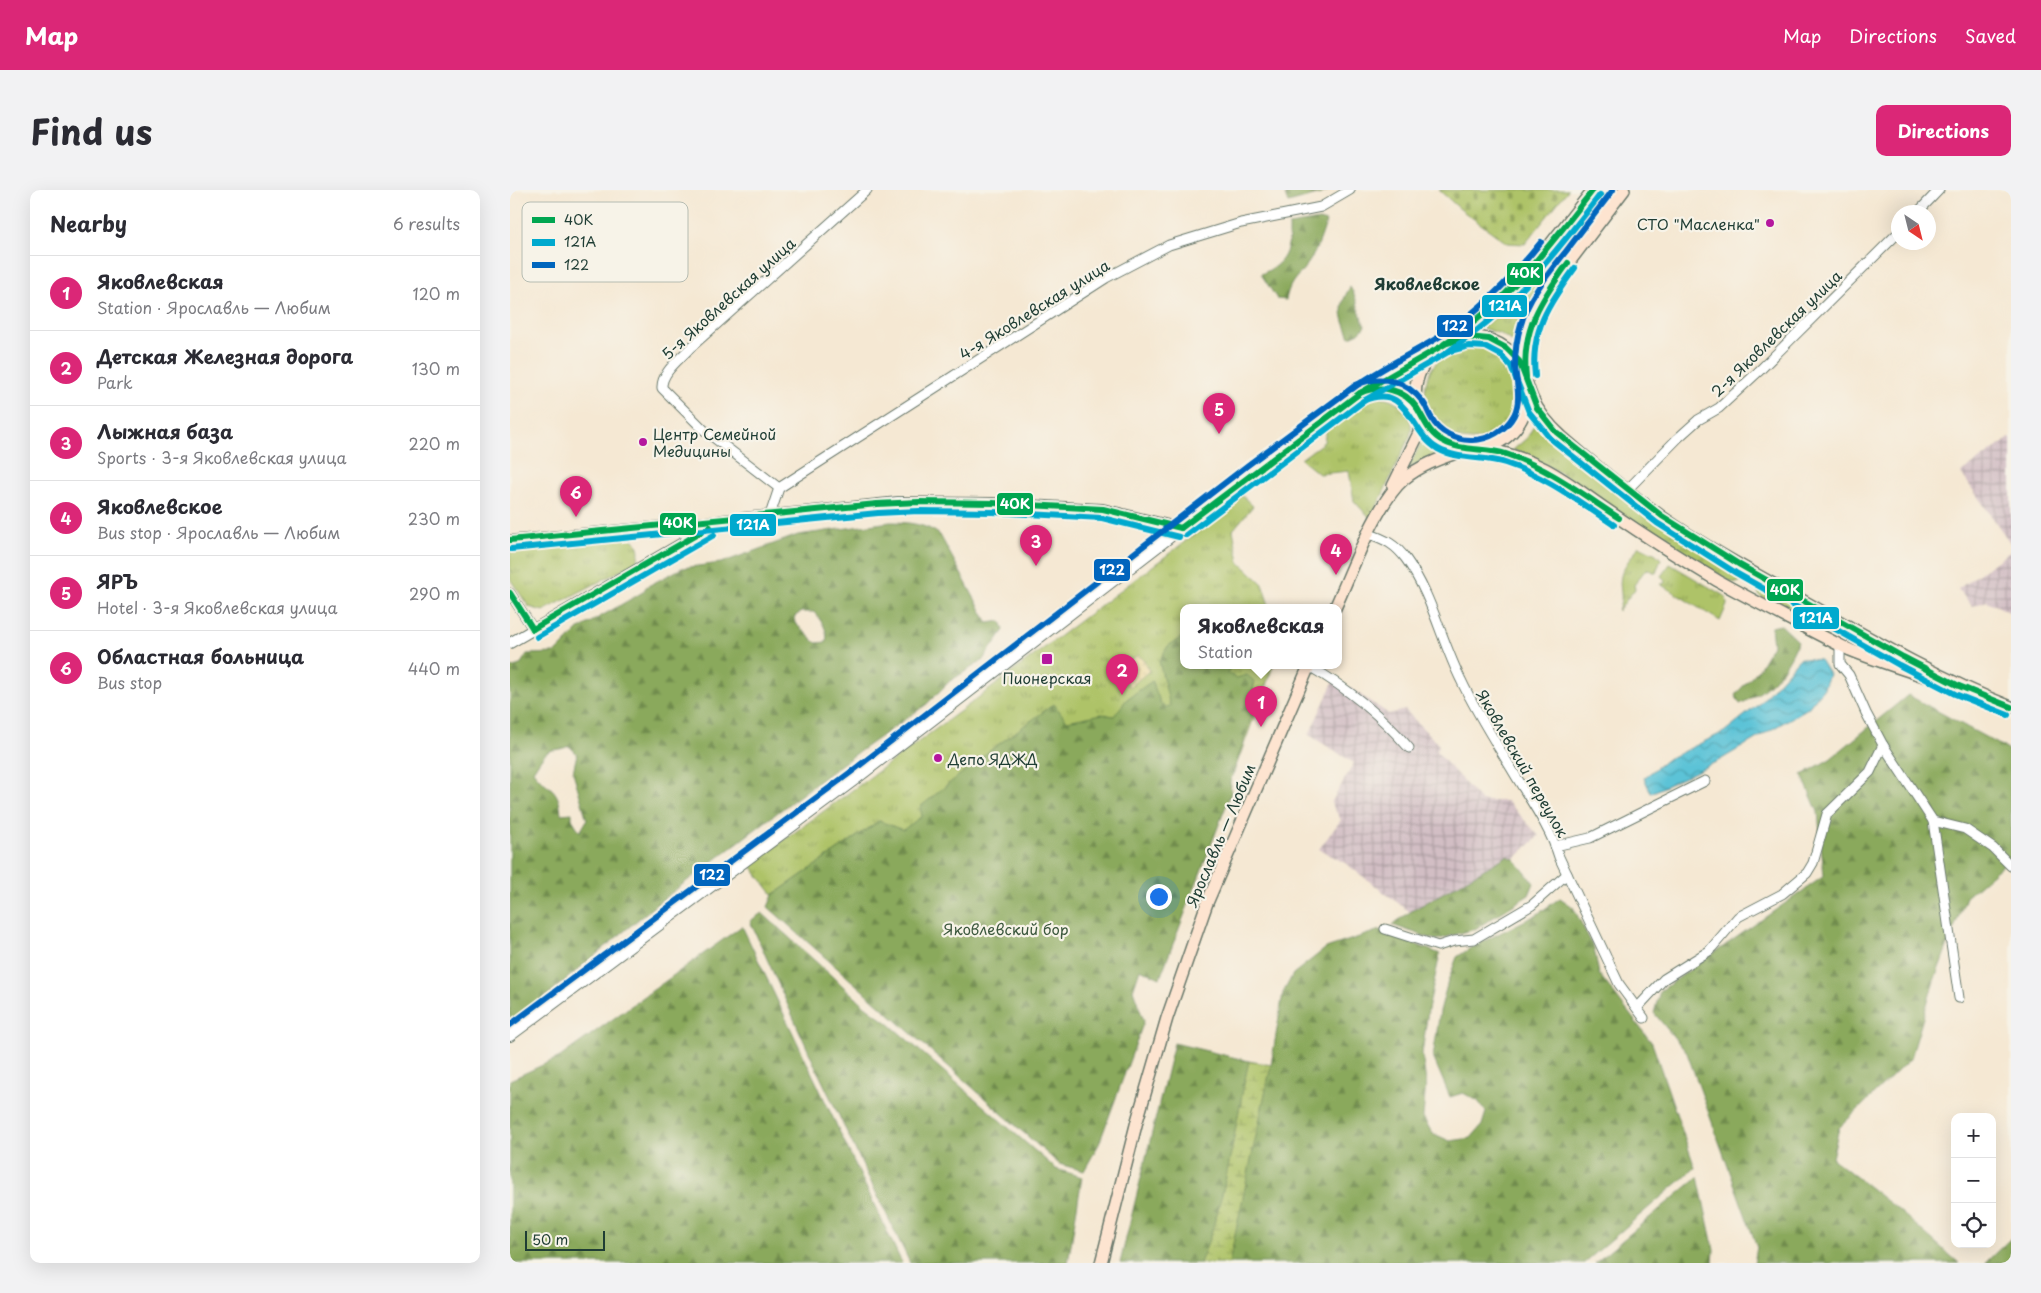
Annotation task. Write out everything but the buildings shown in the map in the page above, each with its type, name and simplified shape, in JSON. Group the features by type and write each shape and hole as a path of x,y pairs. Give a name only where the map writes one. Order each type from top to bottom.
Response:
{"main road":[{"path":"1337,604 1419,433 1419,413 1416,397 1417,379 1425,362 1443,344 1489,311 1520,283 1593,190"},
{"path":"1384,505 1397,486 1419,468 1443,458 1498,443 1515,429 1528,401 1524,364 1525,347 1529,327 1536,308 1624,190"},
{"path":"1443,344 1468,337 1480,337 1497,342 1513,354 1527,380 1537,408 1550,426 1627,490 1683,531 1919,666 1978,694"},
{"path":"1419,413 1429,430 1436,437 1453,446 1510,455 1544,468 1680,558 1740,593 1840,645 2011,707"},
{"name":"Ярославль — Любим","path":"1100,1263 1134,1131 1167,1018 1207,904 1308,669"}],"street":[{"name":"5-я Яковлевская улица","path":"779,488 704,430 662,388 662,381 667,372 689,350 867,190"},
{"name":"4-я Яковлевская улица","path":"779,488 1106,278 1169,246 1241,223 1321,207 1350,190"},
{"path":"1925,205 1939,190"},
{"name":"2-я Яковлевская улица","path":"1627,490 1678,438 1698,420 1719,408 1751,378 1891,240"},
{"path":"510,1036 856,779 1181,528 1360,394 1443,344"},
{"path":"1360,394 1375,387 1391,389 1409,400 1419,413"},
{"path":"770,515 779,488"},
{"path":"510,540 898,502 993,503 1103,509 1181,528"},
{"path":"510,643 722,520"},
{"name":"Яковлевский переулок","path":"1369,534 1385,539 1397,548 1420,581 1461,681 1529,797 1555,846 1566,874 1619,984 1644,1018"},
{"path":"510,594 533,629"},
{"path":"1840,645 1840,664 1849,675 1883,745 1933,821 1959,998"},
{"path":"1314,669 1337,683 1374,711 1409,748"},
{"path":"1637,1008 1664,979 1709,951 1738,917 1782,894 1807,873 1813,863 1827,814 1870,772 1883,745"},
{"path":"1555,846 1590,838 1705,781"},
{"path":"1933,821 1964,829 1994,848 2011,866"},
{"path":"1385,929 1438,946 1454,941 1474,939 1532,905 1566,874"}],"shaded area":[{"path":"2011,437 2011,544 1961,473"},
{"path":"2011,551 2011,613 1987,601 1972,606 1958,589"},
{"path":"1335,678 1389,714 1405,710 1439,745 1436,751 1481,801 1507,801 1539,836 1514,859 1507,856 1410,912 1345,863 1319,849 1341,820 1331,803 1354,763 1309,735"}],"green space":[{"path":"1296,190 1329,190 1288,203 1285,195"},
{"path":"1439,190 1568,190 1525,244 1507,243 1460,209"},
{"path":"1603,190 1613,190 1534,295 1524,314 1517,345 1501,334 1482,328 1506,308 1535,279"},
{"path":"1319,220 1326,222 1314,253 1292,283 1286,300 1277,299 1261,274 1276,266 1284,256 1287,249 1289,225"},
{"path":"1350,287 1365,326 1359,333 1350,337 1343,317 1342,306"},
{"path":"1463,346 1481,346 1506,359 1516,375 1519,393 1516,411 1506,427 1481,440 1463,440 1438,427 1425,402 1425,384 1438,359"},
{"path":"1378,396 1393,400 1399,404 1408,414 1411,428 1410,436 1371,519 1354,501 1349,471 1319,474 1301,459 1324,442 1326,429 1363,399"},
{"path":"1536,422 1558,445 1636,504 1740,571 1743,576 1741,581 1737,583 1731,582 1644,529 1560,473 1513,450 1527,438"},
{"path":"1422,440 1441,453 1424,459 1409,468"},
{"path":"1239,493 1253,506 1233,530 1239,562 1263,584 1269,604 1180,604 1180,669 1272,669 1232,777 1201,758 1106,714 906,839 879,821 773,895 750,865 962,710 1199,531"},
{"path":"890,522 910,523 929,528 940,535 988,623 1001,621 1004,630 982,661 950,681 927,704 839,766 658,903 510,1026 510,668 520,665 527,654 555,653 579,629 643,592 646,587 682,568 721,563 798,535","holes":["801,612 814,612 822,622 827,638 826,642 816,643 795,623 794,617","569,746 577,754 573,772 587,820 580,832 572,819 572,813 561,814 560,805 555,793 533,771 547,753"]},
{"path":"628,534 638,547 637,562 543,611 529,607 510,579 510,548"},
{"path":"1639,546 1656,554 1661,559 1656,573 1646,569 1634,585 1635,589 1618,611 1621,601 1620,581 1622,572"},
{"path":"1670,564 1726,597 1727,605 1720,621 1660,584 1664,584 1665,580 1661,576"},
{"path":"1762,587 1770,589 1871,646 1869,651 1842,640 1762,598 1758,593"},
{"path":"1781,625 1798,641 1788,662 1768,686 1740,704 1735,695 1759,669 1773,645 1771,627"},
{"name":"Яковлевский бор","path":"1180,638 1180,669 1230,669 1228,673 1236,678 1247,675 1254,681 1253,693 1257,700 1230,782 1231,793 1160,978 1140,969 1133,990 1144,1021 1099,1144 1084,1171 1059,1164 768,907 773,895 879,821 903,830 922,816 920,807 988,752 1054,704 1067,721 1102,714 1114,716 1127,699 1152,681 1161,704 1165,707 1170,706 1159,661 1168,646"},
{"path":"1908,695 2011,751 2011,858 1966,897 1934,981 1911,1058 1839,1128 1832,1158 1896,1208 1959,1263 1754,1263 1757,1247 1687,1053 1654,1013 1660,991 1824,876 1818,812 1802,775 1830,759"},
{"path":"1507,856 1514,859 1534,883 1529,895 1475,929 1436,940 1392,925 1410,912"},
{"path":"1560,898 1573,907 1594,948 1599,974 1652,1043 1695,1168 1584,1263 1229,1263 1271,1065 1283,993 1293,974 1326,948 1380,930 1440,954 1428,1010 1422,1054 1426,1082 1423,1117 1432,1133 1450,1141 1471,1138 1482,1125 1486,1112 1478,1101 1463,1093 1450,1097 1433,1057 1440,1011 1448,981 1457,957 1472,947 1536,915"},
{"path":"762,913 865,1006 888,1023 1056,1169 1082,1177 1068,1263 910,1263 816,1068 750,921"},
{"path":"742,926 902,1263 510,1263 510,1080 560,1057"},
{"path":"1174,1043 1249,1061 1217,1214 1200,1263 1120,1263"},
{"path":"1249,1061 1271,1065 1229,1263 1200,1263 1217,1214"},
{"path":"1698,1177 1714,1250 1713,1263 1595,1263"},
{"path":"2011,1238 2011,1263 1985,1263"}],"sand":[{"path":"1138,655 1144,660 1149,671 1130,687 1117,670"}],"water":[{"path":"1800,658 1820,660 1829,674 1824,688 1808,708 1720,760 1651,793 1644,778 1666,760 1724,732 1759,704"}],"transit line":[{"name":"40К","path":"1444,344 1488,311 1507,292 1543,254 1593,190"},
{"name":"122","path":"510,1025 851,772 1248,465 1356,385 1375,380 1392,381 1401,384 1423,402 1439,428 1459,439 1477,440 1496,434 1511,420 1518,403 1515,366 1516,350 1518,334 1529,304 1547,276 1613,190"},
{"name":"121А","path":"1449,351 1513,299 1566,239 1600,195"},
{"name":"122","path":"1352,389 1447,332 1474,312 1498,290 1541,242"},
{"name":"40К","path":"1526,377 1525,360 1527,345 1535,316 1549,290 1568,263"},
{"name":"121А","path":"1535,376 1535,345 1543,318 1557,293 1575,268"},
{"name":"40К","path":"1181,528 1360,393 1447,343 1468,337 1489,339 1506,348 1519,361 1537,408 1556,432 1662,516 1740,565 1903,657 1959,686 2011,707"},
{"name":"121А","path":"1186,535 1365,400 1450,351 1469,346 1486,347 1501,355 1511,366 1529,412 1550,438 1657,523 1736,573 1899,665 1955,694 2008,715"},
{"name":"40К","path":"1360,393 1368,390 1384,389 1406,396 1417,408 1431,431 1443,441 1458,447 1498,452 1522,460 1565,482 1619,518"},
{"name":"121А","path":"1363,401 1378,397 1390,398 1399,403 1428,442 1438,449 1454,455 1497,461 1520,468 1562,490 1614,525"},
{"name":"40К","path":"510,540 877,504 919,502 993,503 1103,509 1181,528"},
{"name":"121А","path":"511,549 878,513 919,511 993,512 1102,518 1179,537"},
{"name":"40К","path":"533,629 710,527"},
{"name":"121А","path":"537,637 714,535"},
{"name":"40К","path":"510,593 533,629"}],"place":[{"name":"СТО \"Масленка\"","path":"1770,223"},
{"name":"ЯРЪ","path":"1219,434"},
{"name":"Центр Семейной Медицины","path":"643,442"},
{"name":"Областная больница","path":"576,517"},
{"name":"Лыжная база","path":"1036,566"},
{"name":"Яковлевское","path":"1336,575"},
{"name":"Пионерская","path":"1047,659"},
{"name":"Детская Железная дорога","path":"1122,695"},
{"name":"Яковлевская","path":"1261,727"},
{"name":"Депо ЯДЖД","path":"938,758"}],"district":[{"name":"Яковлевское","path":"1427,283"}]}
